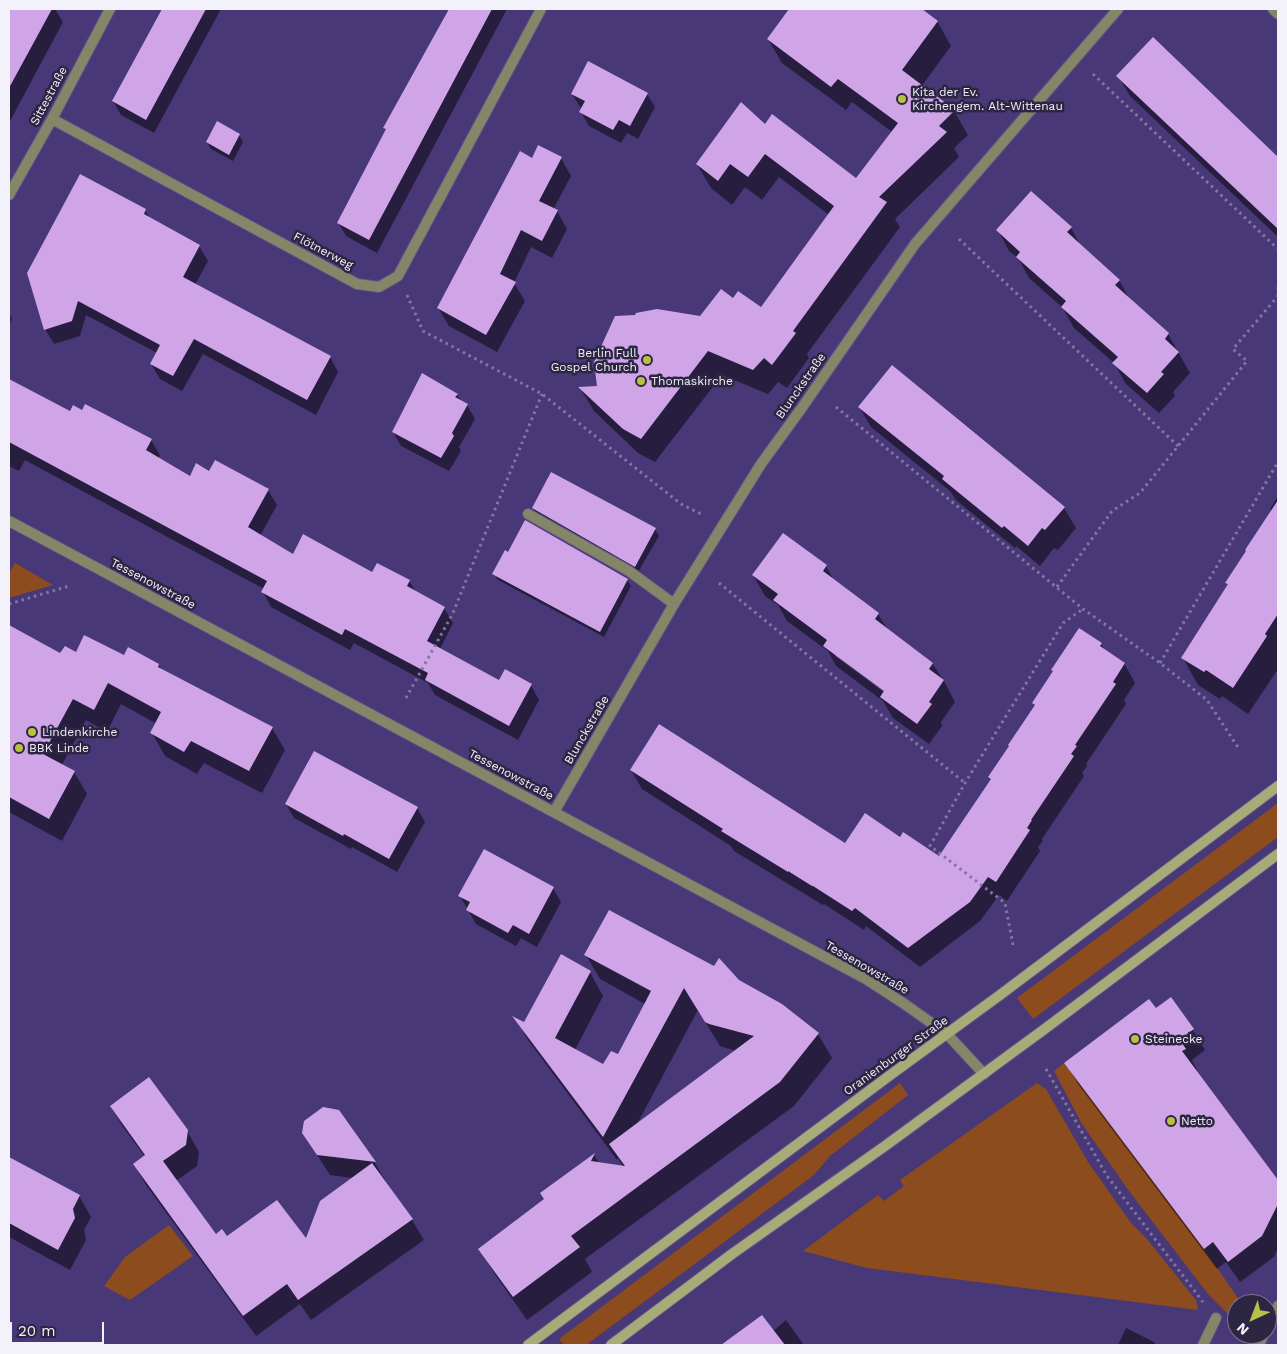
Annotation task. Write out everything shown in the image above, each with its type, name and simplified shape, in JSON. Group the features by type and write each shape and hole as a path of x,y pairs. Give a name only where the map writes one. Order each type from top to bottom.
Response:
{"main road":[{"name":"Oranienburger Straße","path":"529,1345 1278,786"},
{"path":"611,1345 732,1254 886,1146 984,1074 1278,854"}],"street":[{"name":"Sittestraße","path":"9,195 52,119 110,9"},
{"path":"398,276 541,9"},
{"name":"Blunckstraße","path":"554,812 674,604 761,464 915,244 1118,9"},
{"path":"1273,9 1278,14"},
{"name":"Flötnerweg","path":"52,119 357,284 379,287 398,276"},
{"path":"528,514 629,571 674,604"},
{"name":"Tessenowstraße","path":"9,521 866,979 947,1034 984,1074"},
{"path":"1203,1345 1216,1318"}],"path":[{"path":"1093,74 1278,250"},
{"path":"959,238 1178,446"},
{"path":"398,276 423,331 542,394 681,504 701,514"},
{"path":"1057,587 1112,511 1140,493 1247,361 1233,349 1278,296 1278,287"},
{"path":"406,698 452,615 542,394"},
{"path":"836,407 1083,609 1160,663 1208,700 1240,749"},
{"path":"1160,663 1278,462"},
{"path":"719,583 965,783"},
{"path":"9,604 69,586"},
{"path":"1012,945 1004,903 930,846 965,783 1064,623 1083,609"},
{"path":"1046,1069 1107,1176 1216,1318"}],"shaded area":[{"path":"15,563 53,585 9,598 9,573"},
{"path":"1278,803 1278,837 1033,1019 1017,998"},
{"path":"1064,1063 1204,1249 1235,1294 1227,1294 1227,1313 1208,1294 1129,1191 1082,1124 1054,1071"},
{"path":"900,1083 908,1095 830,1156 814,1175 586,1345 564,1345 559,1339"},
{"path":"1037,1083 1046,1089 1088,1162 1131,1223 1147,1239 1196,1300 1198,1310 867,1268 803,1251 878,1195 884,1201 904,1186 900,1180"},
{"path":"169,1225 193,1256 130,1300 104,1286 125,1257"}],"building":[{"path":"9,9 52,9 9,88"},
{"path":"162,9 206,9 146,120 112,101"},
{"path":"449,9 492,9 369,240 337,223 386,129 383,128"},
{"path":"789,9 922,9 938,21 902,70 955,110 939,126 947,132 879,197 887,202 793,331 796,333 772,365 764,358 753,370 708,351 641,439 623,429 578,387 597,386 594,362 615,316 635,315 636,313 657,309 700,316 721,289 733,298 738,291 761,307 834,206 765,154 748,177 730,164 718,181 696,164 741,102 765,124 772,114 856,178 898,123 838,79 831,87 767,39"},
{"path":"1153,37 1278,157 1278,229 1116,76"},
{"path":"588,61 648,93 630,126 619,120 613,130 579,112 585,101 571,94"},
{"path":"217,121 240,134 229,155 206,142"},
{"path":"538,145 562,157 539,201 558,210 542,241 521,230 500,274 516,282 486,335 437,308 520,151 532,158"},
{"path":"80,174 146,209 144,214 200,245 183,277 331,356 307,400 194,339 173,376 150,364 160,345 78,301 72,321 44,330 27,273"},
{"path":"1031,191 1072,227 1067,232 1120,280 1115,285 1169,333 1165,339 1179,352 1161,372 1164,374 1147,393 1112,363 1118,357 1061,307 1066,301 1016,257 1020,252 996,230"},
{"path":"892,365 1065,507 1045,530 1042,528 1028,546 1004,526 1002,528 942,479 944,476 858,407"},
{"path":"422,373 458,394 455,397 468,404 452,433 454,436 441,458 392,432"},
{"path":"9,379 70,411 73,405 82,410 85,404 152,439 146,450 190,476 196,463 209,471 215,460 269,489 248,527 293,554 303,534 372,572 377,563 410,580 407,586 445,607 427,641 499,680 505,669 532,684 509,726 425,680 428,673 345,629 342,635 261,592 267,581 9,442"},
{"path":"551,472 656,528 635,567 532,508"},
{"path":"1278,500 1278,614 1265,634 1267,636 1233,688 1206,670 1204,672 1181,658 1228,584 1225,583 1245,550"},
{"path":"525,520 628,579 600,632 492,574 505,550 508,552"},
{"path":"783,533 827,565 823,571 879,613 875,619 933,663 929,669 944,680 929,702 932,704 917,724 880,697 884,691 823,646 827,640 773,600 778,594 752,575"},
{"path":"9,625 60,653 65,646 76,652 84,635 124,655 128,647 159,664 158,667 273,727 249,771 191,741 184,752 150,733 161,712 108,683 94,710 73,699 43,754 75,771 49,819 9,797"},
{"path":"1079,628 1102,643 1100,646 1125,663 1113,682 1116,684 1075,745 1077,746 1071,754 1074,756 1031,820 1027,828 1030,830 996,882 988,877 970,902 908,948 855,908 852,911 721,831 723,829 630,770 659,724 845,843 865,813 900,837 903,832 939,856 991,779 988,777 1035,705 1032,703"},
{"path":"314,751 418,807 389,859 285,804"},
{"path":"484,849 554,887 529,934 513,925 508,933 466,910 470,902 458,896"},
{"path":"609,910 714,966 719,958 739,980 782,1004 819,1033 780,1082 571,1236 580,1247 513,1297 478,1249 544,1199 540,1193 595,1153 591,1161 625,1166 609,1144 754,1036 705,1022 684,988 603,1137 512,1016 524,1022 561,954 591,971 555,1038 603,1064 611,1051 618,1054 651,991 584,955"},
{"name":"Netto","path":"1171,997 1194,1029 1180,1040 1186,1049 1182,1051 1278,1180 1278,1204 1262,1236 1228,1262 1213,1242 1204,1249 1064,1063 1149,999 1156,1008"},
{"path":"149,1077 188,1130 186,1145 163,1161 216,1234 222,1229 227,1236 277,1200 306,1238 320,1201 372,1163 413,1219 298,1300 287,1284 243,1316 133,1164 145,1155 110,1106"},
{"path":"323,1107 339,1110 376,1162 317,1155 302,1133 304,1121"},
{"path":"9,1157 80,1195 73,1209 75,1218 58,1250 9,1223"},
{"path":"762,1315 785,1345 721,1345"}],"place":[{"name":"Kita der Ev. Kirchengem. Alt-Wittenau","path":"902,99"},
{"name":"Berlin Full Gospel Church","path":"647,360"},
{"name":"Thomaskirche","path":"641,381"},
{"name":"Lindenkirche","path":"32,732"},
{"name":"BBK Linde","path":"19,748"},
{"name":"Steinecke","path":"1135,1039"},
{"name":"Netto","path":"1171,1121"}]}
